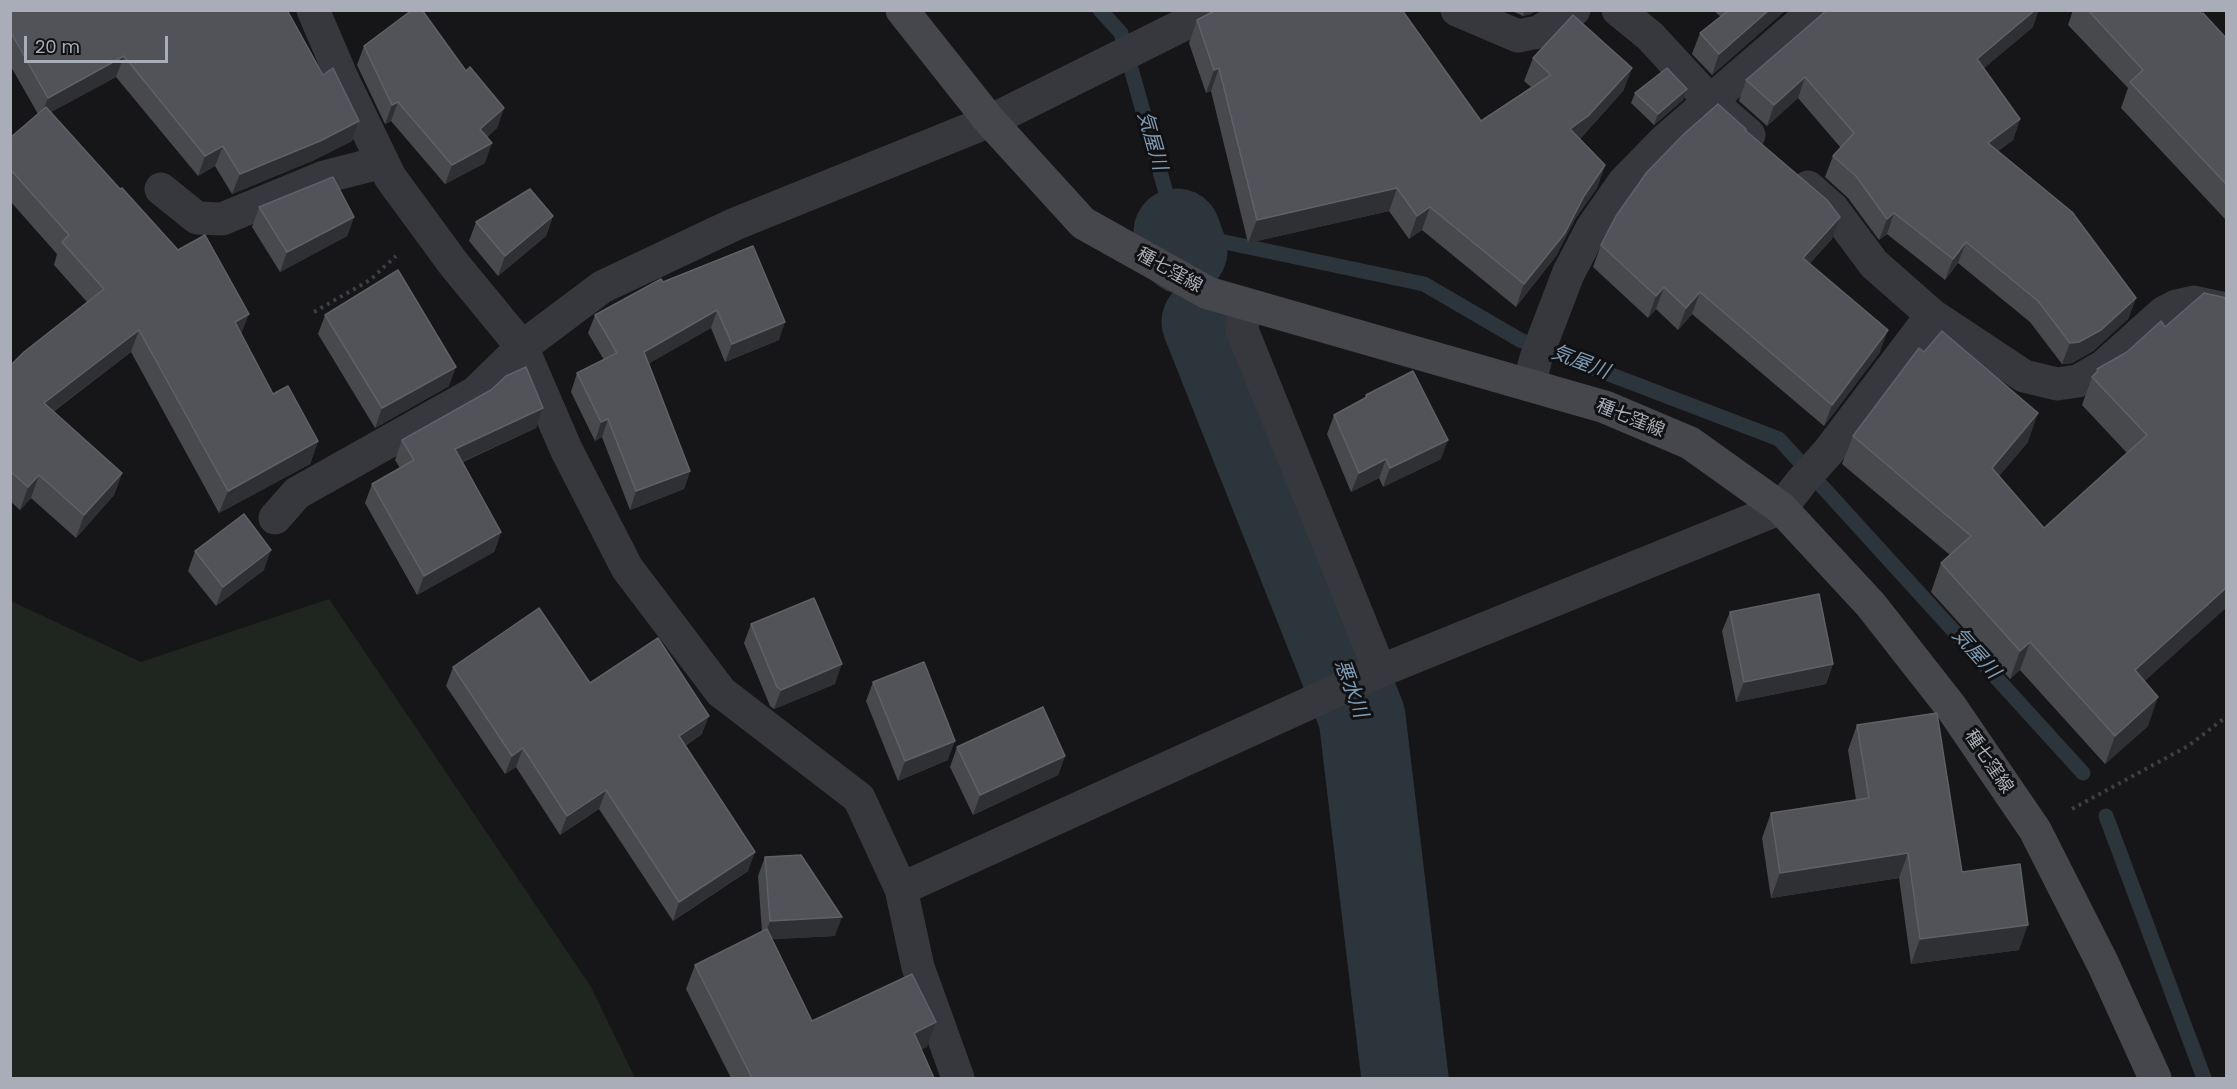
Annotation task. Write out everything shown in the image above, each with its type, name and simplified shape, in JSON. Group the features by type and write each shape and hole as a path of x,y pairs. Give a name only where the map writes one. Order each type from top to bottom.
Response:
{"main road":[{"name":"種七窪線","path":"902,10 990,121 1083,223 1208,293 1245,304 1536,360 1605,407 1689,443 1781,508 1878,614 1951,707 2035,830 2103,964 2156,1078"}],"street":[{"path":"313,10 343,80 390,177 453,263 522,347 566,449 627,568 721,692 859,798 901,889 918,967 958,1078"},
{"path":"275,518 297,493 476,393 522,347 602,287 735,224 990,121 1214,10"},
{"path":"1457,10 1518,36 1538,32 1574,10"},
{"path":"1618,10 1650,36 1710,101 1833,209 1875,264 1932,315 2024,376 2057,384 2078,381 2104,366 2163,313 2176,306 2194,302 2226,309"},
{"path":"1536,360 1568,274 1592,228 1624,182 1664,141 1812,13"},
{"path":"160,189 197,218 222,219 324,177 383,162"},
{"path":"1245,304 1242,330 1373,674"},
{"path":"901,889 1373,674 1781,508 1829,451 1932,315"}],"path":[{"path":"314,312 370,280 427,228"},
{"path":"2035,830 2188,746 2226,717"}],"shaded area":[{"path":"329,599 591,987 635,1078 11,1078 11,601 141,662"}],"building":[{"path":"10,10 287,10 323,75 333,68 359,121 320,141 240,174 223,146 205,156 124,56 48,98 10,31"},
{"path":"412,10 422,10 466,71 470,67 504,108 480,129 492,143 452,165 398,102 392,105 364,46"},
{"path":"1216,10 1402,10 1481,121 1551,75 1533,58 1573,15 1632,68 1588,116 1570,129 1605,165 1584,196 1565,233 1524,284 1430,207 1417,216 1397,188 1257,220 1219,68 1214,70 1197,20"},
{"path":"1729,10 1769,10 1719,54 1700,33"},
{"path":"1827,10 2035,10 1977,59 2020,119 1988,143 2072,212 2136,298 2101,330 2079,342 2070,343 2038,301 1966,242 1953,259 1894,213 1887,219 1856,176 1833,156 1854,133 1805,77 1774,105 1746,80"},
{"path":"2088,10 2198,10 2226,38 2226,184 2130,82 2143,70"},
{"path":"1667,68 1687,89 1658,114 1635,93"},
{"path":"1718,104 1827,200 1840,217 1803,258 1888,330 1832,405 1700,292 1686,308 1664,287 1656,296 1601,245 1616,216 1647,172 1685,133"},
{"path":"46,107 178,250 205,235 249,314 235,322 273,394 288,386 318,441 228,491 139,330 44,403 122,473 84,515 39,475 28,487 10,471 10,366 24,352 104,289 62,242 69,235 10,169 10,138"},
{"path":"333,177 354,217 287,252 259,207"},
{"path":"530,189 553,216 505,256 476,222"},
{"path":"753,246 785,322 732,344 717,310 644,352 690,471 636,491 608,419 601,422 577,373 617,353 595,315 661,279 663,282"},
{"path":"398,270 456,367 382,408 325,315"},
{"path":"2204,293 2226,298 2226,588 2135,670 2158,697 2115,736 2030,642 2020,651 1941,563 1971,536 1853,436 1919,348 1924,352 1942,331 2038,413 1992,468 2044,528 2147,435 2092,377 2098,371 2097,369 2127,352 2161,321 2165,327"},
{"path":"526,367 543,408 455,449 501,532 424,576 372,484 414,460 402,440 491,390 506,376"},
{"path":"1413,371 1448,440 1390,468 1386,459 1359,473 1334,415 1367,397 1366,395"},
{"path":"244,514 271,550 223,587 195,551"},
{"path":"1819,594 1833,664 1744,682 1730,612"},
{"path":"814,598 842,664 781,690 777,687 751,624"},
{"path":"539,608 590,683 658,638 709,716 679,736 755,852 679,902 606,790 567,816 523,748 512,756 453,667"},
{"path":"924,662 955,741 905,761 873,682"},
{"path":"1043,707 1065,756 980,795 957,747"},
{"path":"1937,713 1962,872 2020,864 2028,925 1920,939 1908,853 1780,873 1771,813 1869,798 1857,725"},
{"path":"801,855 842,917 770,921 765,857"},
{"path":"767,929 812,1021 912,974 936,1022 914,1033 934,1078 752,1078 695,965"}],"waterway":[{"name":"気屋川","path":"1100,10 1121,33 1177,232 1424,284 1520,340 1779,439 2083,773"},
{"name":"悪水川","path":"1177,232 1184,251"},
{"name":"悪水川","path":"1205,322 1362,717 1405,1078"},
{"name":"気屋川","path":"2106,816 2204,1078"}]}
